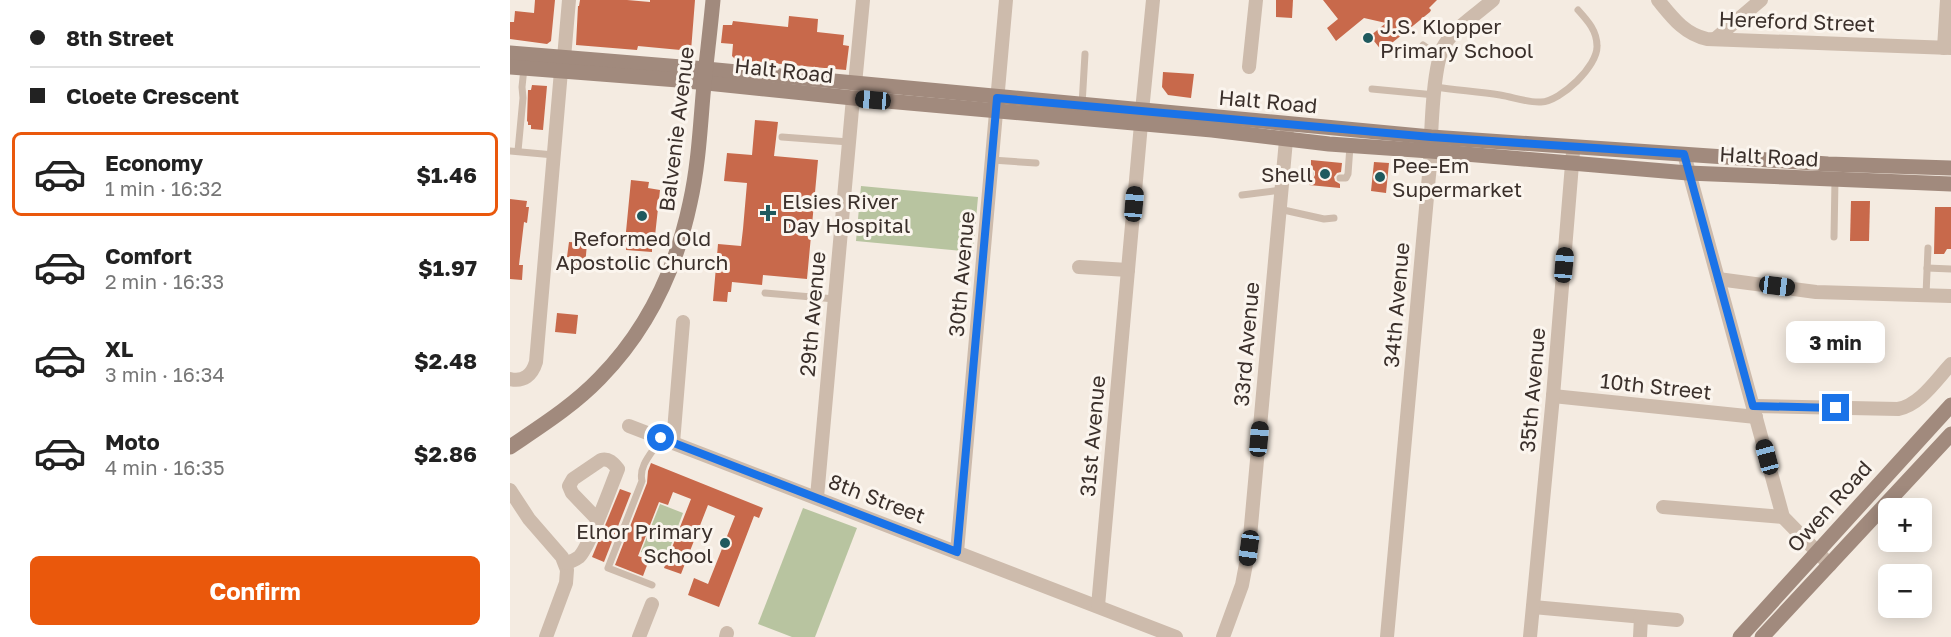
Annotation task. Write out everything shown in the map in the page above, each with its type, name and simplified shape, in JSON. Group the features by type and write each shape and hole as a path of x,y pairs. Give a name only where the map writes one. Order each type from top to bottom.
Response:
{"street":[{"path":"512,379 524,379 532,373 536,362 569,0"},
{"name":"Balvenie Avenue","path":"510,447 564,410 599,379 624,349 654,305 666,280 680,244 691,201 713,0"},
{"name":"29th Avenue","path":"817,498 862,0"},
{"name":"30th Avenue","path":"957,552 1006,0"},
{"name":"31st Avenue","path":"1098,606 1153,0"},
{"path":"1249,67 1256,0"},
{"name":"34th Avenue","path":"1387,637 1430,144 1440,57 1445,44 1454,33 1493,0"},
{"name":"Hereford Street","path":"1658,0 1687,32 1696,37 1947,48"},
{"path":"1715,39 1761,0"},
{"path":"1947,0 1947,48"},
{"name":"Halt Road","path":"510,53 562,64 854,91 1142,117 1288,124 1572,164 1689,174 1951,184"},
{"name":"Halt Road","path":"517,67 562,64"},
{"name":"Halt Road","path":"997,104 1082,105 1212,130 1350,146 1430,144 1574,147 1828,164 1951,168"},
{"name":"33rd Avenue","path":"1223,637 1242,585 1249,548 1288,124"},
{"name":"35th Avenue","path":"1530,637 1574,147"},
{"path":"1684,154 1783,517 1830,565"},
{"path":"1079,267 1128,270"},
{"path":"1719,279 1816,292 1951,296"},
{"path":"667,440 683,322"},
{"name":"10th Street","path":"1553,396 1754,411 1898,409 1915,402 1951,364"},
{"name":"Owen Road","path":"1740,637 1951,405"},
{"name":"8th Street","path":"629,426 1176,637"},
{"name":"Owen Road","path":"1762,637 1951,434"},
{"path":"510,490 529,519 566,563 566,583 546,637"},
{"path":"1663,507 1783,517"},
{"path":"566,563 578,557 584,550 597,519"},
{"path":"639,637 652,604"},
{"path":"1533,607 1677,620"},
{"path":"1640,637 1641,617"}],"lane":[{"path":"1372,89 1502,95 1539,102 1556,97 1579,78 1597,52 1593,28 1578,10"},
{"path":"1423,45 1440,57"},
{"path":"1082,105 1085,54"},
{"path":"517,67 523,98 514,151 556,152"},
{"path":"782,137 849,142"},
{"path":"1341,178 1346,178 1348,174 1350,146"},
{"path":"992,160 1036,163"},
{"path":"1283,172 1310,174"},
{"path":"1834,180 1834,237"},
{"path":"1242,195 1281,190"},
{"path":"1279,209 1315,217 1334,218"},
{"path":"1926,295 1928,248"},
{"path":"1927,268 1951,269"},
{"path":"765,293 835,298"},
{"path":"652,585 608,568 642,481 645,462 667,440"}],"green space":[{"path":"861,186 978,197 973,252 856,241"},
{"path":"660,504 683,513 665,561 641,552"},
{"path":"803,508 857,528 815,637 792,637 758,624"}],"building":[{"path":"535,0 555,0 551,41 547,44 510,39 510,22 514,22 515,11 534,13"},
{"path":"580,0 650,2 650,0 695,0 691,51 638,46 637,50 576,45"},
{"path":"1276,0 1293,0 1292,18 1276,17"},
{"path":"1323,0 1437,0 1429,8 1430,12 1382,51 1370,36 1386,23 1364,18 1336,41 1327,28 1338,19"},
{"path":"789,16 818,19 817,32 844,35 843,45 849,46 846,70 736,60 732,56 733,44 721,43 723,25 732,25 733,21 788,27"},
{"path":"1163,72 1194,74 1191,98 1168,95 1162,87"},
{"path":"532,85 547,86 543,130 531,129 527,121 528,90 531,90"},
{"path":"755,120 778,122 774,156 818,160 807,279 763,275 762,285 732,282 727,302 713,301 718,244 741,246 743,229 747,183 724,181 727,153 752,155"},
{"path":"1311,160 1342,163 1341,172 1334,177 1335,181 1340,184 1340,188 1309,185 1309,180 1315,175 1315,171 1311,168"},
{"name":"Pee-Em Supermarket","path":"1374,162 1389,163 1386,193 1371,191"},
{"name":"Reformed Old Apostolic Church","path":"631,180 649,182 648,188 660,190 652,252 626,250"},
{"path":"510,199 527,201 526,207 529,207 527,223 524,222 519,265 523,265 522,280 510,279"},
{"path":"1851,201 1870,201 1869,241 1850,241"},
{"path":"1935,207 1951,207 1951,249 1947,249 1944,254 1934,254"},
{"path":"569,242 587,243 585,267 573,266 574,258 567,257"},
{"path":"557,313 578,315 576,334 555,332"},
{"path":"651,463 763,508 759,518 754,516 719,607 688,595 694,578 708,584 735,516 708,505 681,574 664,568 691,499 673,492 668,505 659,502 638,556 649,560 643,576 615,565 647,483"},
{"path":"620,489 631,493 604,562 592,557"}],"place":[{"name":"J.S. Klopper Primary School","path":"1368,38"},
{"name":"Shell","path":"1325,174"},
{"name":"Pee-Em Supermarket","path":"1380,177"},
{"name":"Elsies River Day Hospital","path":"768,213"},
{"name":"Reformed Old Apostolic Church","path":"642,216"},
{"name":"Elnor Primary School","path":"725,543"}],"route":[{"path":"661,438 957,552 997,98 1431,137 1684,154 1753,406 1836,408"}]}
